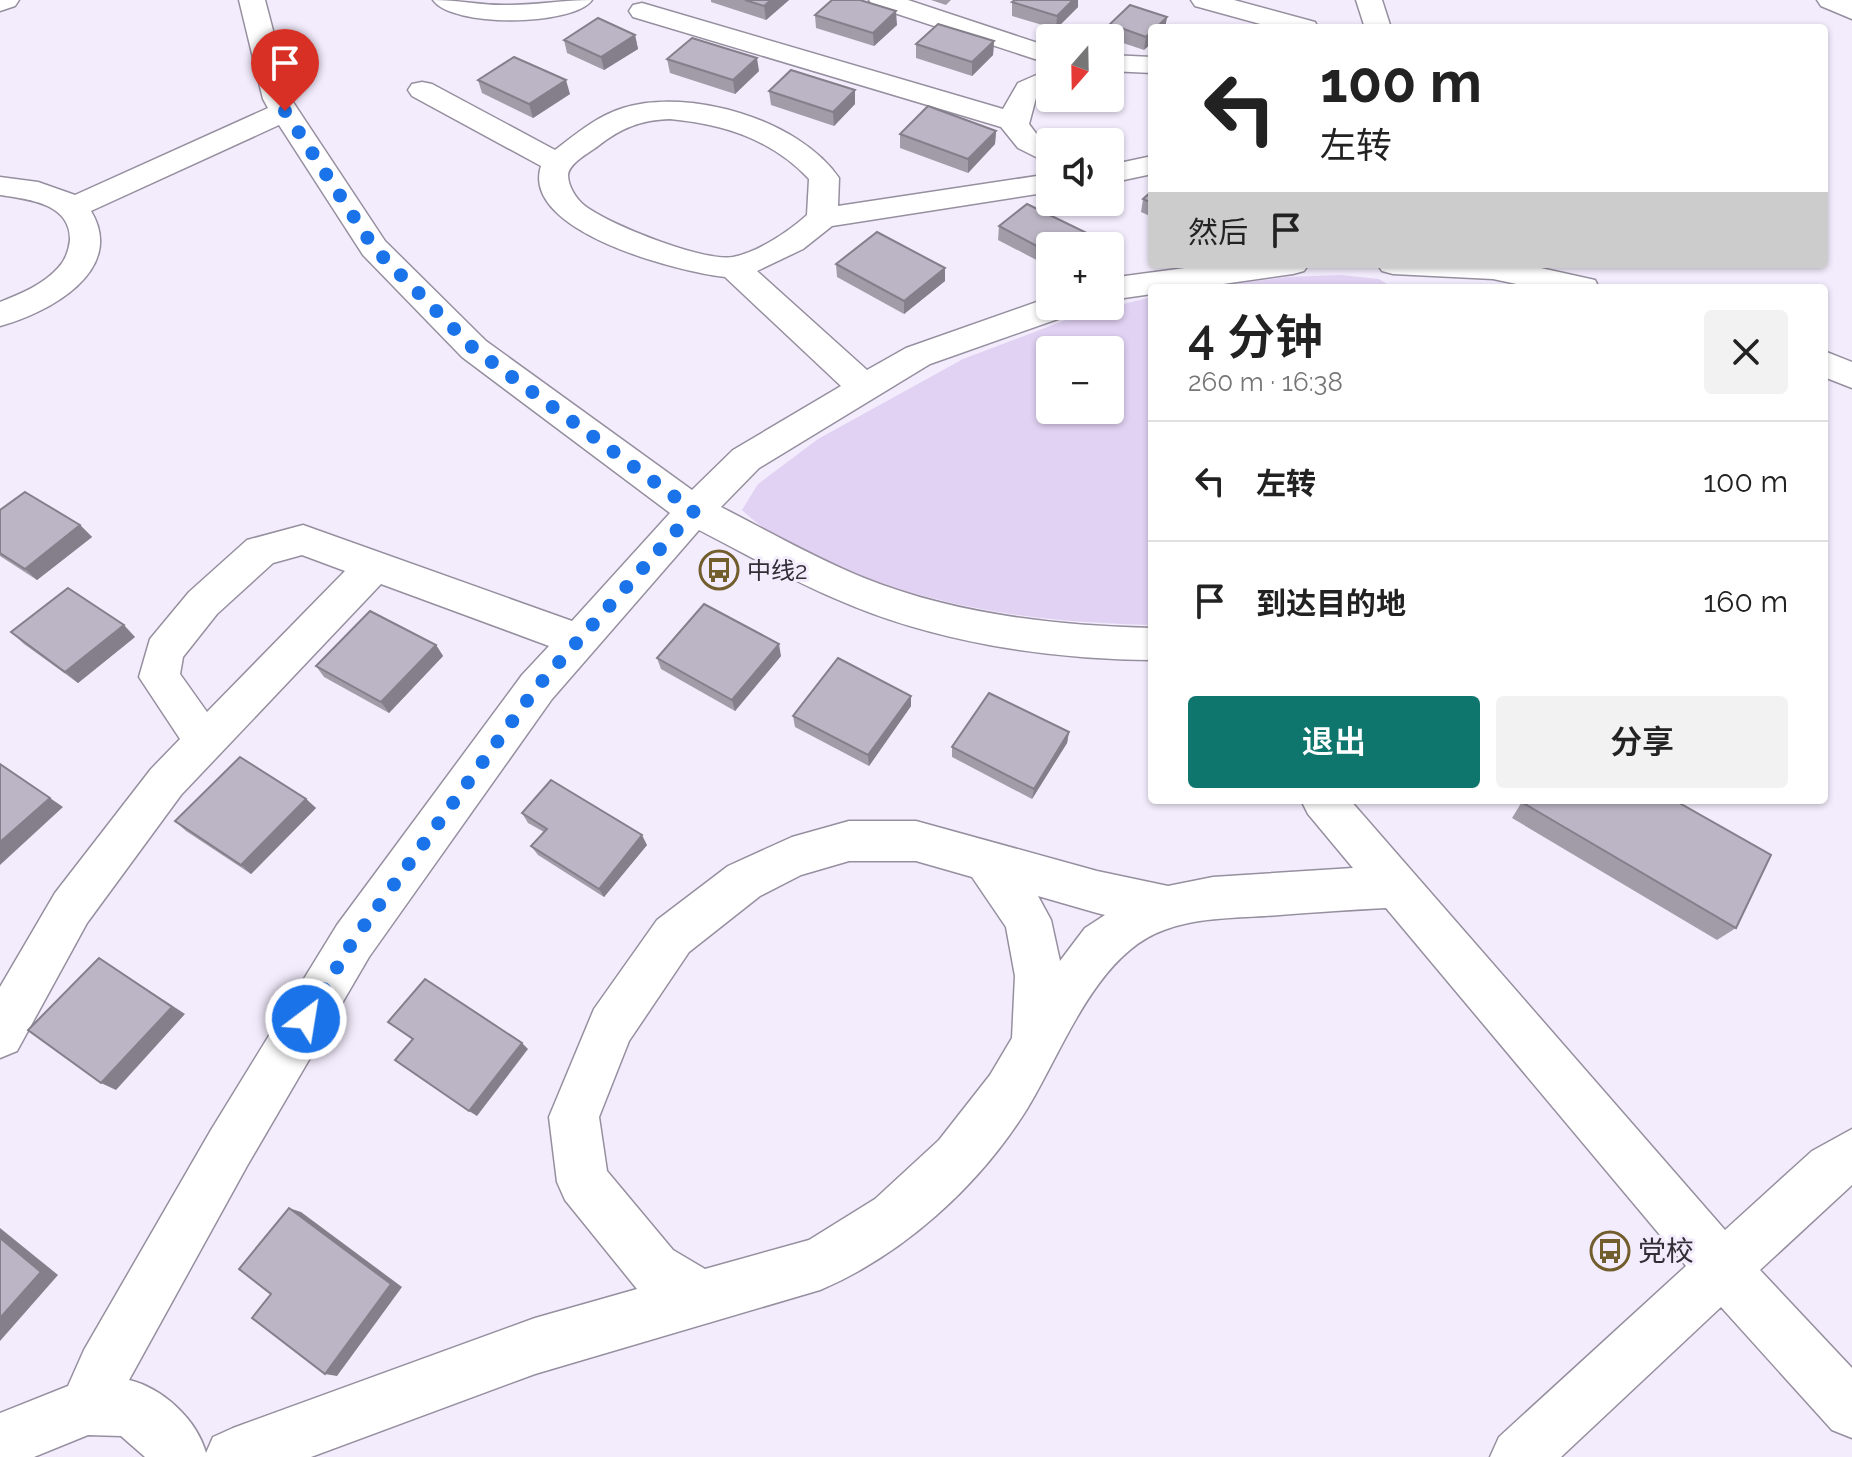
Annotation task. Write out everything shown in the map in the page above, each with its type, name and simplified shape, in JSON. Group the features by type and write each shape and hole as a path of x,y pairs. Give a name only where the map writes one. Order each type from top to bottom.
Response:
{"street":[{"path":"0,3 6,0"},
{"path":"252,0 277,99 374,248 474,349 694,511 851,589 952,622 1084,643 1148,644"},
{"path":"446,0 475,10 501,14 527,14 579,0"},
{"path":"882,0 1036,51"},
{"path":"1204,0 1291,24"},
{"path":"1369,0 1377,24"},
{"path":"1831,0 1852,11"},
{"path":"642,11 1014,122 1028,142 1036,147"},
{"path":"1124,64 1148,65"},
{"path":"1014,122 1016,103 1036,83"},
{"path":"422,90 557,163"},
{"path":"73,208 285,111"},
{"path":"822,218 824,178 809,160 757,129 704,115 666,111 637,113 614,122 557,163 553,176 557,193 572,212 614,235 701,264 734,268 774,253 806,235 822,218 1036,185"},
{"path":"1124,171 1148,166"},
{"path":"0,186 51,195 73,208 85,228 87,246 74,269 58,286 0,315"},
{"path":"734,268 865,388"},
{"path":"1124,287 1264,268"},
{"path":"1493,268 1565,284"},
{"path":"88,1407 104,1370 229,1148 353,941 537,687 694,511 746,459 918,356 1036,314"},
{"path":"1828,365 1852,376"},
{"path":"208,738 188,721 159,677 164,651 203,603 261,551 303,540 579,640"},
{"path":"0,1034 71,908 166,782 375,565"},
{"path":"1326,804 1723,1269 1852,1410"},
{"path":"699,1297 654,1269 583,1182 574,1117 611,1026 673,936 744,881 792,857 849,841 916,841 1097,892 1167,907"},
{"path":"987,861 1028,920 1039,976 1034,1048"},
{"path":"233,1457 535,1346 820,1263 894,1218 957,1158 1008,1093 1060,1000 1101,944 1152,911 1213,898 1396,886"},
{"path":"1519,1457 1830,1169 1852,1155"},
{"path":"0,1442 88,1407 132,1408 175,1445 178,1457"}],"shaded area":[{"path":"1341,275 1379,279 1387,284 1232,284 1287,277"},
{"path":"1148,298 1148,625 1034,617 960,605 885,584 804,552 778,538 742,510 758,484 818,439 963,359 1066,320 1124,320 1124,304"}],"building":[{"path":"745,0 771,0 764,6"},
{"path":"832,0 860,0 896,11 873,33 815,15"},
{"path":"1073,0 1057,16 1012,2"},
{"path":"1130,5 1167,17 1160,24 1148,24 1146,37 1124,29 1124,24 1110,24"},
{"path":"598,18 635,35 601,57 564,40"},
{"path":"938,24 994,41 972,62 916,44"},
{"path":"692,38 757,58 733,80 667,59"},
{"path":"514,57 566,80 529,104 478,80"},
{"path":"791,70 855,90 833,112 769,91"},
{"path":"928,106 996,131 968,159 900,134"},
{"path":"1027,204 1036,208 1036,216 1052,216 1085,232 1036,232 1036,246 999,226"},
{"path":"877,232 945,268 904,301 836,264"},
{"path":"25,492 80,525 25,569 0,553 0,510"},
{"path":"68,588 124,625 65,672 11,632"},
{"path":"704,604 779,644 732,700 657,658"},
{"path":"370,611 436,645 381,702 316,666"},
{"path":"838,658 911,696 868,755 793,716"},
{"path":"989,693 1069,732 1034,789 952,747"},
{"path":"240,757 306,799 241,865 175,821"},
{"path":"0,764 50,798 0,842"},
{"path":"551,780 642,835 599,889 531,846 547,829 522,813"},
{"path":"1525,804 1681,804 1771,855 1736,928"},
{"path":"99,958 172,1007 101,1083 28,1030"},
{"path":"425,979 522,1043 469,1111 395,1060 413,1039 388,1022"},
{"path":"289,1208 391,1284 325,1374 252,1318 271,1294 239,1269"},
{"path":"0,1238 41,1272 0,1318"}],"place":[{"name":"中线2","path":"719,570"},
{"name":"党校","path":"1610,1251"}],"route":[{"path":"285,111 374,248 474,349 694,511 537,687 353,941 306,1019"}]}
